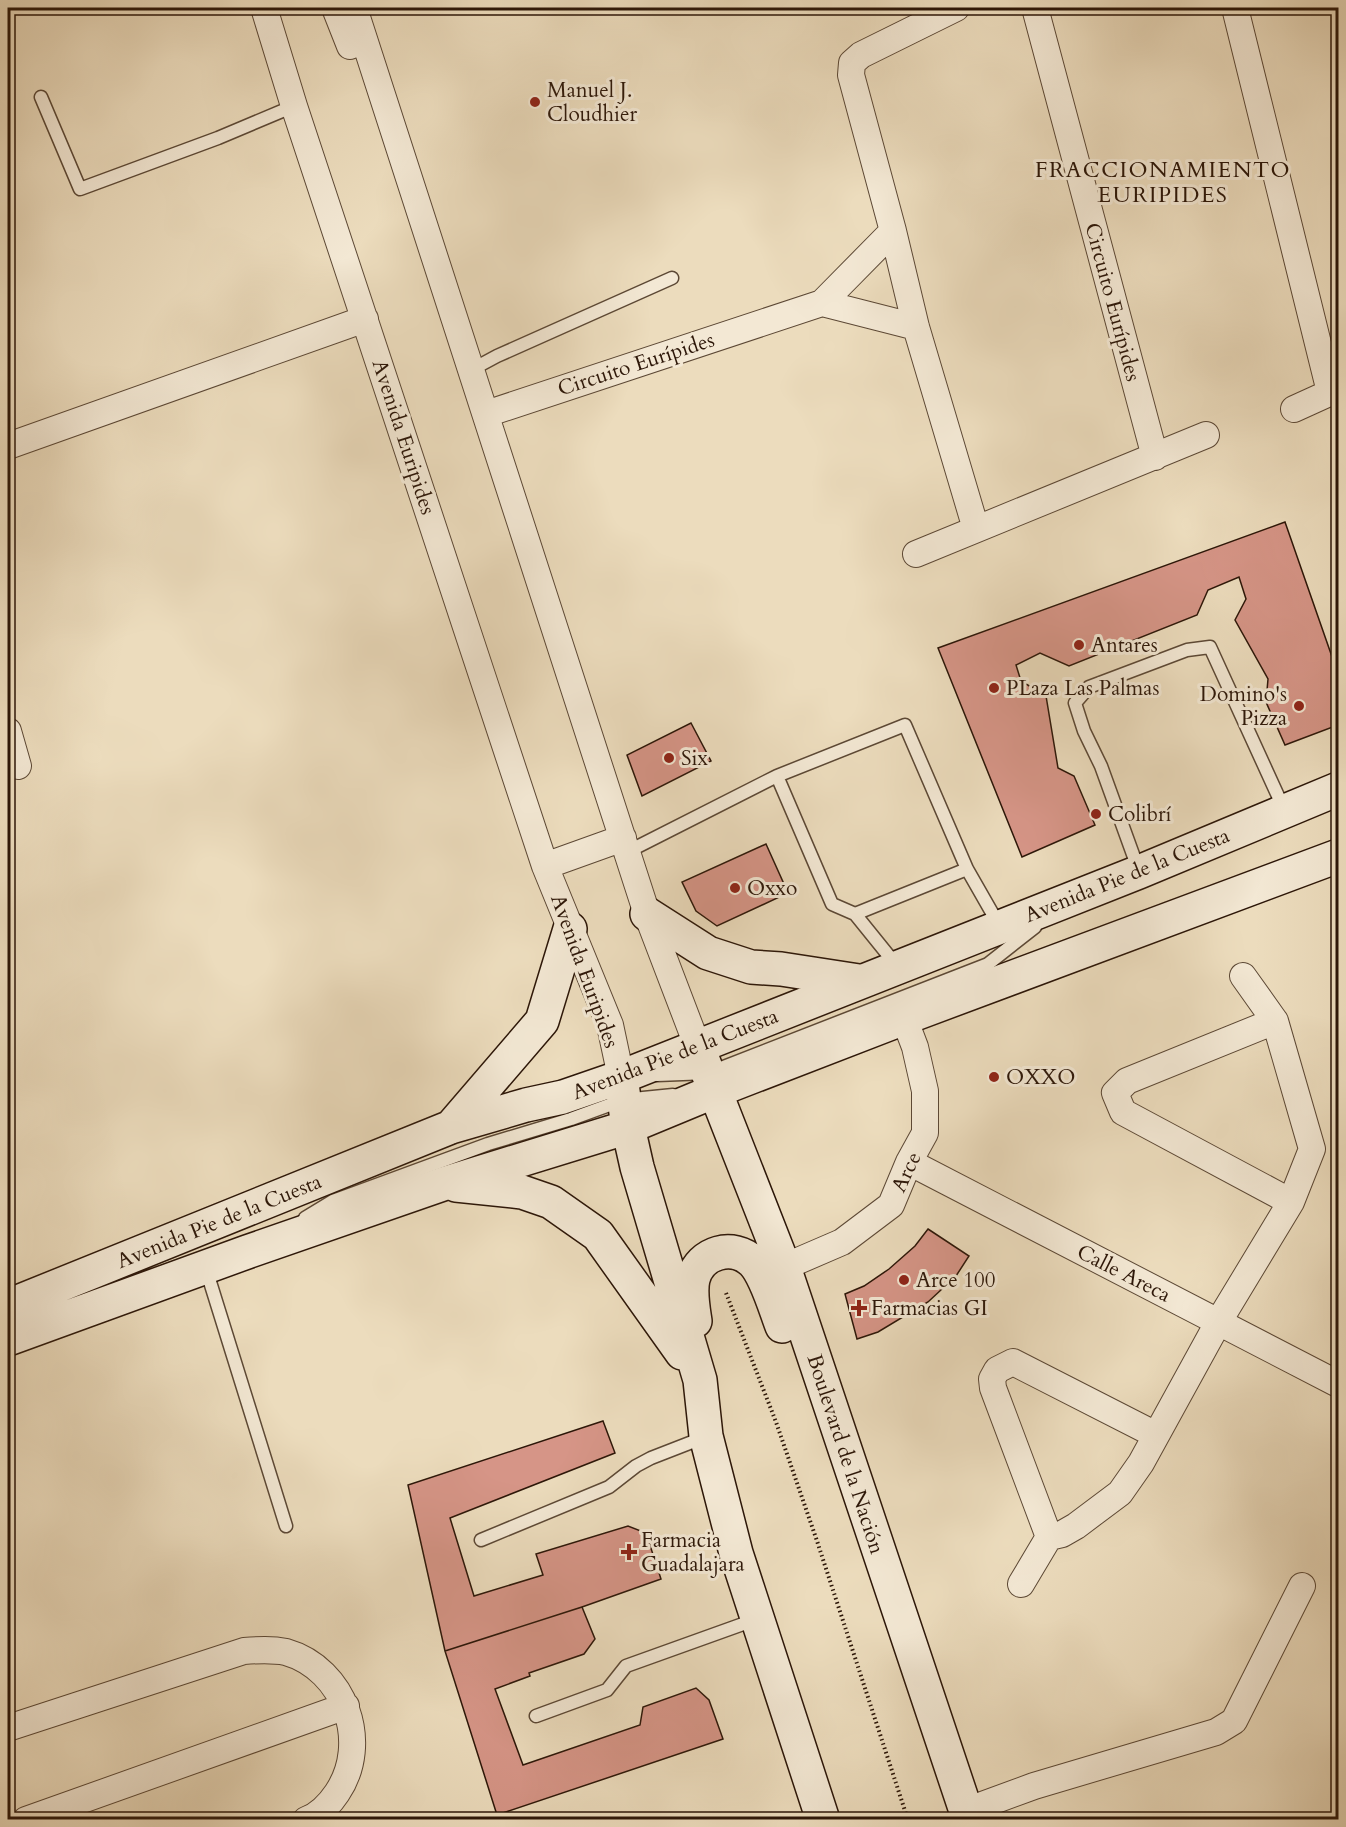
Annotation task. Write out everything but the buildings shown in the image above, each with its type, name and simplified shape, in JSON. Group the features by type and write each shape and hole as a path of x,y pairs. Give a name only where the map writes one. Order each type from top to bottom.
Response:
{"main road":[{"name":"Avenida Pie de la Cuesta","path":"8,1306 451,1128 563,1097 624,1101 706,1070 861,981 1139,872 1338,789"},
{"name":"Avenida Pie de la Cuesta","path":"8,1339 443,1184 624,1101 706,1070 904,1018 1338,856"},
{"path":"646,914 708,953 751,967 781,969 861,981"},
{"path":"451,1128 542,1021 570,929"},
{"name":"Boulevard de la Nación","path":"706,1070 784,1267 967,1815"},
{"path":"624,1101 637,1167 700,1380"},
{"path":"443,1184 522,1192 551,1202 598,1235 700,1380"},
{"path":"824,1820 736,1553 706,1436 692,1282 696,1271 712,1256 723,1252 734,1252 745,1256 760,1272 805,1384 873,1536"}],"street":[{"name":"Avenida Euripides","path":"264,8 294,106 545,866 609,1025 624,1101"},
{"path":"335,8 431,246"},
{"path":"354,8 646,914 706,1070"},
{"path":"956,8 861,55 852,63 851,75 894,231 916,327 976,529"},
{"name":"Circuito Eurípides","path":"1035,8 1155,457"},
{"path":"1236,8 1334,390 1294,409"},
{"name":"Circuito Eurípides","path":"486,414 822,303 894,231"},
{"path":"822,303 916,327"},
{"path":"8,446 365,319"},
{"path":"916,554 1206,435"},
{"path":"8,731 22,766"},
{"name":"Avenida Euripides","path":"545,866 625,845"},
{"path":"1021,1584 1049,1538 1076,1526 1120,1492 1141,1463 1219,1321 1291,1202 1312,1149 1275,1021 1243,976"},
{"name":"Arce","path":"784,1267 842,1242 891,1205 909,1162 925,1133 925,1091 915,1047 904,1018"},
{"path":"1275,1021 1127,1081 1115,1093 1123,1112 1291,1202"},
{"name":"Calle Areca","path":"909,1162 1338,1384"},
{"path":"1049,1538 993,1388 992,1379 997,1370 1012,1362 1156,1435"},
{"path":"967,1815 1034,1786 1216,1732 1234,1721 1302,1586"},
{"path":"8,1728 244,1651 265,1649 286,1652 305,1660 322,1672 336,1688 346,1706 351,1726 353,1746 350,1767 342,1786 330,1803 315,1817 306,1820"},
{"path":"26,1820 346,1706"}],"lane":[{"path":"40,97 80,189 218,138 294,106"},
{"path":"471,370 497,356 672,278"},
{"path":"1139,872 1101,766 1084,731 1075,703 1089,687 1187,650 1210,647 1284,810"},
{"path":"625,845 777,776 905,724 967,869 1000,927"},
{"path":"777,776 832,904 855,914 898,966"},
{"path":"855,914 967,869"},
{"path":"706,1070 988,964 1068,900"},
{"path":"247,1252 333,1201 488,1144 624,1101"},
{"path":"206,1268 286,1526"},
{"path":"481,1540 609,1487 636,1466 651,1458 706,1436"},
{"path":"536,1716 607,1690 626,1666 758,1619"}],"path":[{"path":"712,1256 776,1422 908,1820"}],"place":[{"name":"Manuel J. Cloudhier","path":"535,102"},
{"name":"Antares","path":"1079,645"},
{"name":"PLaza Las Palmas","path":"994,688"},
{"name":"Domino's Pizza","path":"1299,706"},
{"name":"Six","path":"669,758"},
{"name":"Colibrí","path":"1096,814"},
{"name":"Oxxo","path":"735,888"},
{"name":"OXXO","path":"994,1077"},
{"name":"Arce 100","path":"904,1280"},
{"name":"Farmacias GI","path":"859,1308"},
{"name":"Farmacia Guadalajara","path":"629,1552"}],"district":[{"name":"FRACCIONAMIENTO EURIPIDES","path":"1163,182"}]}
